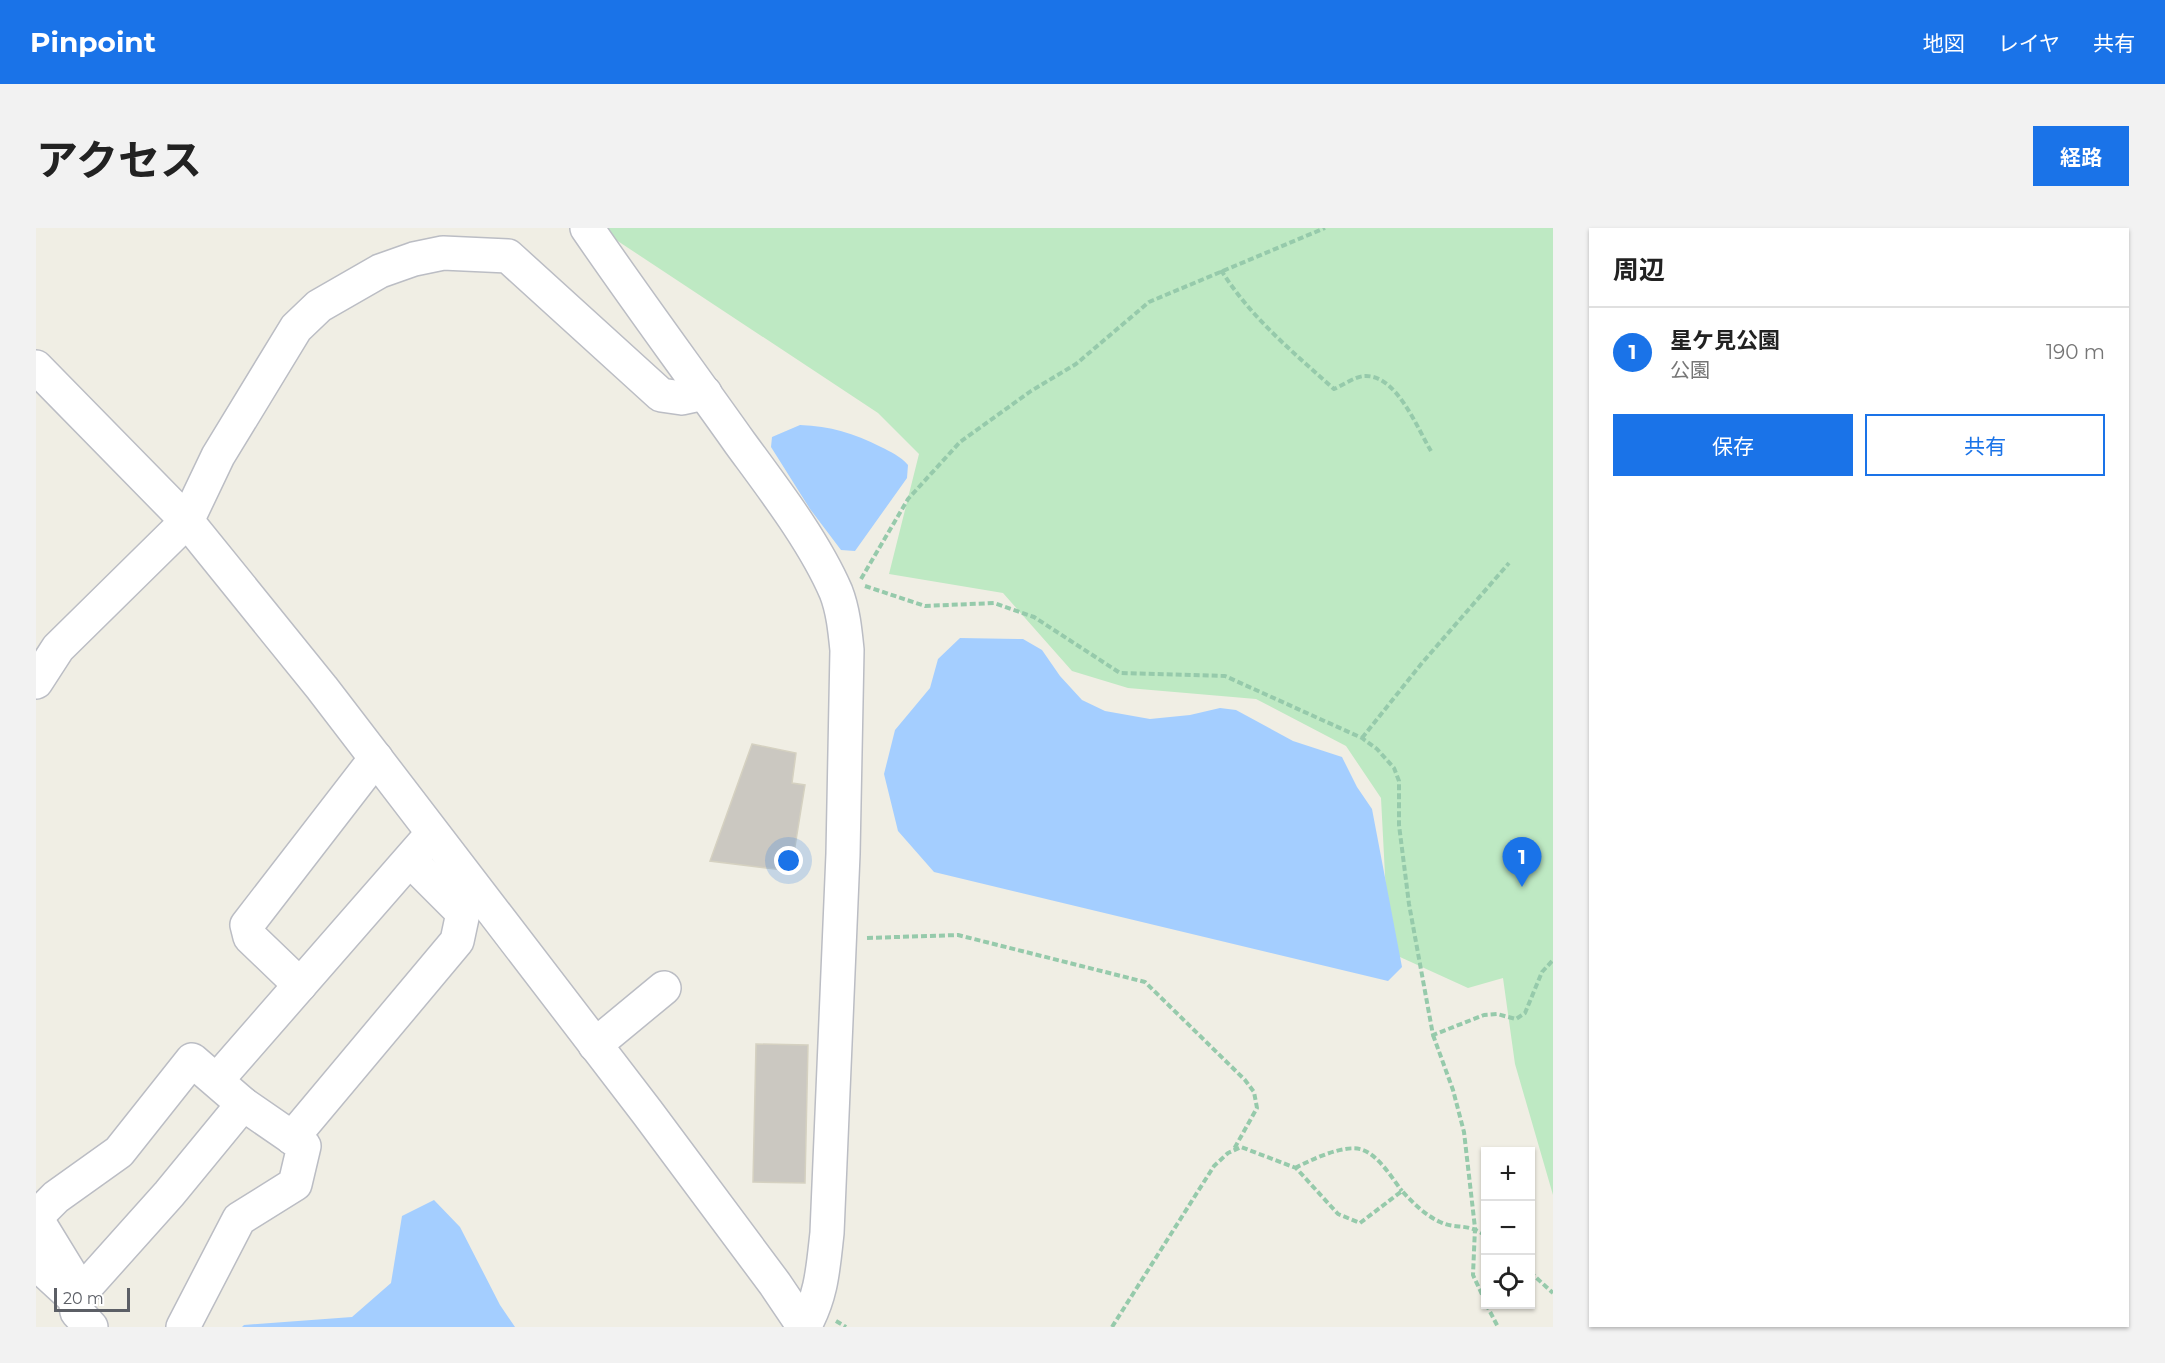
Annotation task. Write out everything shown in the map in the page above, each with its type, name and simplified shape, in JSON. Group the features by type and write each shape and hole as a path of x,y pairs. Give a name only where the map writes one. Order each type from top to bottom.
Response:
{"street":[{"path":"36,367 187,521 322,688 595,1045 775,1284 804,1327 814,1308 821,1284 827,1233 843,854 847,650 844,623 836,593 816,555 774,489 640,306 587,228"},
{"path":"36,682 58,648 187,521 218,456 296,328 319,306 380,271 414,259 443,253 508,256 661,395 682,398 705,393"},
{"path":"300,985 250,937 247,925 376,758"},
{"path":"217,1080 433,833"},
{"path":"292,1138 457,941 463,913 410,860"},
{"path":"595,1045 664,988"},
{"path":"92,1327 76,1312 78,1295 36,1217 56,1197 119,1152 192,1060 243,1104 304,1146 295,1184 239,1219 183,1327"},
{"path":"78,1295 169,1194 243,1104"},
{"path":"36,1263 78,1295"}],"path":[{"path":"1324,228 1149,302 1076,364 1031,391 960,442 908,499 858,584 925,606 994,603 1034,618 1120,673 1225,676 1362,738 1377,749 1394,768 1399,781 1399,825 1409,904 1432,1035 1453,1090 1464,1132 1475,1228 1473,1275 1481,1293"},
{"path":"1221,270 1236,293 1270,332 1335,389 1364,375 1380,379 1400,396 1431,451"},
{"path":"1362,738 1422,663 1509,563"},
{"path":"866,939 958,936 1145,982 1245,1080 1254,1092 1257,1108 1234,1149 1214,1166 1112,1327"},
{"path":"1432,1035 1484,1015 1497,1014 1516,1019 1525,1013 1542,972 1553,960"},
{"path":"1234,1149 1241,1147 1294,1168 1338,1214 1359,1223 1402,1191"},
{"path":"1294,1168 1346,1149 1363,1150 1377,1160 1418,1208 1441,1223 1475,1228 1481,1233"},
{"path":"1535,1277 1553,1293"},
{"path":"1489,1309 1498,1327"}],"green space":[{"path":"598,228 1553,228 1553,1195 1515,1064 1503,978 1468,988 1389,952 1381,798 1346,746 1256,699 1128,688 1072,671 1003,593 889,574 919,454 878,413"}],"water":[{"path":"800,425 822,427 851,434 892,453 908,465 907,478 855,551 841,550 810,509 771,447 772,437"},
{"path":"960,638 1023,639 1042,650 1060,676 1082,700 1105,711 1150,719 1190,715 1220,708 1236,710 1293,741 1342,757 1357,787 1372,809 1402,967 1388,981 934,872 898,831 884,774 895,730 930,688 938,659"},
{"path":"434,1200 460,1227 500,1305 515,1327 242,1327 244,1325 352,1317 391,1283 402,1216"}],"building":[{"path":"752,744 796,753 792,783 805,785 791,871 710,861"},
{"path":"756,1044 808,1045 805,1183 753,1182"}],"place":[{"name":"星ケ見公園","path":"1522,887"}]}
